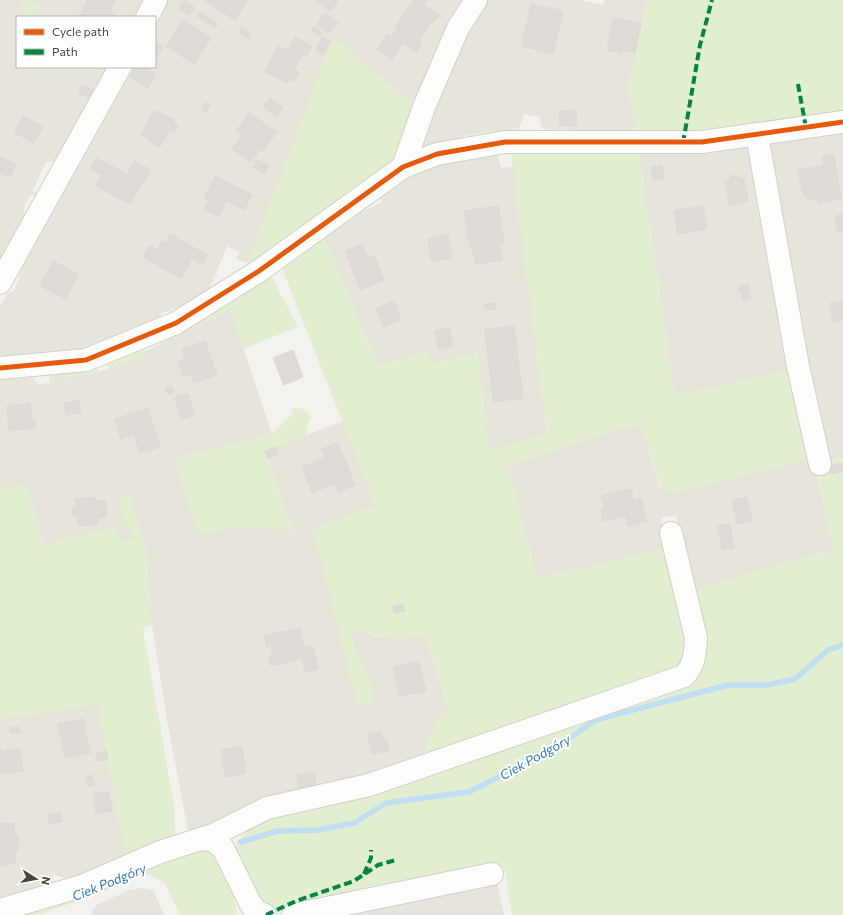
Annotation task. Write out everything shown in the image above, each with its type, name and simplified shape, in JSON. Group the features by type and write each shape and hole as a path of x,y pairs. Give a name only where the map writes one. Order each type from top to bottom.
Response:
{"street":[{"path":"148,16 156,0"},
{"path":"403,167 424,107 458,28 476,0"},
{"path":"0,283 119,68"},
{"path":"0,368 86,360 176,323 258,271 403,167 438,154 505,142 682,143 757,135 843,122"},
{"path":"757,135 797,359 820,464"},
{"path":"0,910 82,886 160,852 214,835 267,808 369,785 684,676 691,668 695,655 696,638 671,533"},
{"path":"202,839 214,841 223,848 250,903 256,911 265,915"},
{"path":"293,915 492,874"}],"shaded area":[{"path":"0,0 144,0 136,16 16,16 16,68 107,68 56,161 46,162 32,191 38,194 30,196 25,204 23,209 26,218 0,267"},
{"path":"166,0 471,0 412,103 347,51 349,47 332,41 248,263 236,260 239,253 227,246 207,295 182,310 176,308 161,313 160,323 83,351 0,358 0,307 8,293 13,292 19,279 19,273 133,68 156,68 156,18"},
{"path":"483,0 580,0 603,5 605,0 648,0 627,93 630,99 638,132 542,129 539,117 524,114 519,130 495,131 469,135 422,148 416,147 416,140"},
{"path":"843,128 843,458 823,463 767,141"},
{"path":"752,146 793,370 675,396 639,152"},
{"path":"494,152 498,156 501,168 513,167 547,434 490,452 477,353 432,364 429,352 378,366 322,233 366,207 367,210 382,202 381,194 427,164"},
{"path":"230,309 272,434 175,458 198,533 232,528 292,529 265,451 343,421 376,506 313,529 336,619 355,650 352,636 353,631 361,629 374,636 399,638 426,636 449,713 423,760 376,777 256,801 189,835 168,726 152,625 145,544 48,560 27,485 0,488 0,378 32,377 38,384 52,383 56,377 93,374 144,356 146,351"},
{"path":"642,425 659,487 813,459 834,549 692,591 676,515 661,518 668,549 537,578 508,466 622,428"},
{"path":"98,704 126,863 68,879 53,874 52,884 0,900 0,719"},
{"path":"496,879 504,915 325,915"},
{"path":"142,888 153,890 164,915 92,915 92,911 96,905 130,890"}],"green space":[{"path":"28,0 39,6 39,10 33,14 33,16 21,16 23,3"},
{"path":"648,0 843,0 843,117 698,136 591,135 591,130 638,131 630,99 627,93"},
{"path":"332,40 349,47 347,51 412,103 398,159 246,268"},
{"path":"515,150 639,152 675,396 793,370 813,459 673,493 660,487 642,425 622,428 508,466 537,578 668,549 689,636 686,664 669,677 582,705 585,717 683,681 696,673 701,665 703,644 700,621 692,591 834,549 815,465 843,458 843,915 512,915 505,870 491,868 387,888 305,909 261,908 254,902 241,872 235,853 237,841 262,818 314,808 389,782 395,772 416,766 423,760 426,745 440,713 449,712 426,636 393,638 369,633 361,629 353,631 352,639 371,686 373,696 372,705 356,702 313,529 376,506 283,271 285,259 322,233 378,366 429,352 432,364 477,353 490,451 547,433 511,157"},
{"path":"269,275 274,281 298,327 243,349 230,309 160,345 159,337"},
{"path":"140,345 146,351 144,356 109,369 107,363"},
{"path":"94,366 99,372 93,375 56,377 52,383 49,383 49,372"},
{"path":"293,405 295,408 304,410 311,418 308,422 307,435 265,451 292,529 232,528 198,534 175,458 272,434 292,414"},
{"path":"27,485 45,550 61,538 87,534 109,528 116,531 117,539 126,542 135,537 130,528 123,522 118,504 123,496 129,493 145,544 152,625 143,629 174,805 175,834 174,840 126,863 98,704 0,719 0,488"},
{"path":"210,845 232,879 237,915 180,915 164,882 149,875 139,876 94,896 36,915 0,915"}],"building":[{"path":"88,0 115,1 110,11 115,14 114,16 79,16"},
{"path":"204,0 248,0 235,20"},
{"path":"315,0 338,0 331,11"},
{"path":"414,0 427,0 424,5 439,14 434,22 431,21 419,41 422,43 417,52 402,43 392,59 377,50 387,34 392,37 398,26 396,25"},
{"path":"184,1 194,7 189,15 178,9"},
{"path":"531,4 563,11 553,54 522,46"},
{"path":"200,12 218,24 215,28 197,16"},
{"path":"325,13 338,23 329,33 317,24"},
{"path":"613,18 641,23 635,53 622,50 621,53 607,50"},
{"path":"183,20 211,38 194,64 166,46"},
{"path":"315,27 322,33 320,36 312,30"},
{"path":"242,28 251,34 249,39 239,33"},
{"path":"295,37 312,46 306,56 302,54 294,69 299,72 294,82 289,79 287,83 265,72 278,46 284,50 290,48"},
{"path":"322,37 330,41 323,55 316,51"},
{"path":"156,42 163,46 156,60"},
{"path":"134,68 147,68 156,74 148,88 129,77"},
{"path":"82,85 93,91 89,98 78,92"},
{"path":"270,98 283,107 277,116 263,107"},
{"path":"205,102 210,105 206,112 201,110"},
{"path":"154,110 174,120 173,123 178,125 174,133 169,130 160,147 148,141 149,139 141,135"},
{"path":"576,110 577,125 560,126 559,111"},
{"path":"249,113 277,132 263,151 260,149 251,162 232,149 242,135 236,131"},
{"path":"23,116 43,127 34,143 14,132"},
{"path":"834,155 841,199 818,203 818,199 811,200 803,194 798,170 824,166 822,157"},
{"path":"0,157 16,164 10,177 0,173"},
{"path":"96,158 108,164 101,175 90,169"},
{"path":"256,160 269,165 265,173 253,168"},
{"path":"134,161 151,170 144,183 142,182 130,204 96,186 108,164 127,174"},
{"path":"662,165 664,178 653,180 651,167"},
{"path":"737,175 740,179 744,178 748,201 729,205 725,181 729,180 731,176"},
{"path":"216,176 252,195 244,210 226,200 219,217 204,209 209,200 204,197"},
{"path":"498,206 504,243 500,244 502,260 475,264 472,248 470,248 464,211"},
{"path":"703,206 707,229 678,234 674,211"},
{"path":"843,214 843,232 838,233 835,216"},
{"path":"170,234 207,255 202,264 192,258 181,278 143,257 149,246 157,250 162,241 165,243"},
{"path":"448,235 452,258 431,261 428,239"},
{"path":"362,244 368,258 374,255 384,280 360,290 345,251"},
{"path":"53,261 78,274 66,299 40,286"},
{"path":"748,284 751,299 743,301 741,290 738,291 738,286"},
{"path":"394,301 401,320 383,327 376,308"},
{"path":"843,301 843,320 833,322 830,303"},
{"path":"496,303 496,309 485,310 485,304"},
{"path":"514,326 523,398 493,402 485,329"},
{"path":"449,328 453,346 439,349 435,331"},
{"path":"205,341 217,375 194,383 190,374 183,376 178,362 185,359 182,349"},
{"path":"293,350 303,377 284,385 273,358"},
{"path":"168,386 172,387 174,391 171,394 167,393 165,389"},
{"path":"188,394 194,415 181,419 175,397"},
{"path":"79,400 81,413 66,415 64,403"},
{"path":"30,403 32,420 35,420 36,428 9,431 7,406"},
{"path":"148,408 160,447 140,453 134,434 121,439 115,419"},
{"path":"338,443 355,485 338,492 335,483 312,493 302,467 325,458 321,449"},
{"path":"275,447 278,455 268,458 265,451"},
{"path":"842,463 843,471 831,474 829,466"},
{"path":"631,489 634,500 641,498 647,521 628,526 626,516 603,521 601,510 605,509 601,496"},
{"path":"95,497 96,501 105,500 107,517 98,518 98,524 78,526 77,515 73,516 72,507 76,507 75,499"},
{"path":"747,497 752,520 737,524 732,500"},
{"path":"730,524 734,548 722,550 718,526"},
{"path":"403,604 405,611 394,613 393,606"},
{"path":"300,628 304,647 312,645 318,669 305,672 302,658 271,666 269,656 273,655 271,646 267,647 264,636"},
{"path":"418,661 426,691 400,696 393,667"},
{"path":"83,719 90,753 65,758 58,724"},
{"path":"20,727 20,733 11,734 10,728"},
{"path":"380,731 382,739 386,738 389,750 372,754 367,735"},
{"path":"0,746 1,751 20,749 23,771 0,774"},
{"path":"242,746 245,773 225,777 221,750"},
{"path":"106,751 108,759 98,761 96,753"},
{"path":"315,773 316,788 298,790 297,774"},
{"path":"92,775 95,784 88,786 86,777"},
{"path":"109,792 112,811 96,814 93,794"},
{"path":"61,813 62,822 48,823 48,814"},
{"path":"14,823 15,835 18,834 19,844 17,844 18,851 15,851 16,863 0,866 0,824"}],"waterway":[{"name":"Ciek Podgóry","path":"241,842 278,831 318,830 354,823 386,803 469,792 497,778 530,758 559,746 595,720 728,685 767,685 795,679 828,650 843,645"}],"marked path":[{"path":"683,143 700,45 712,0"},
{"path":"798,84 806,128"},
{"path":"364,874 371,858 371,850"},
{"path":"266,915 296,901 354,881 378,865 396,860"}],"cycle path":[{"path":"0,368 86,360 176,323 259,271 403,167 437,154 505,142 702,142 843,122"}]}
